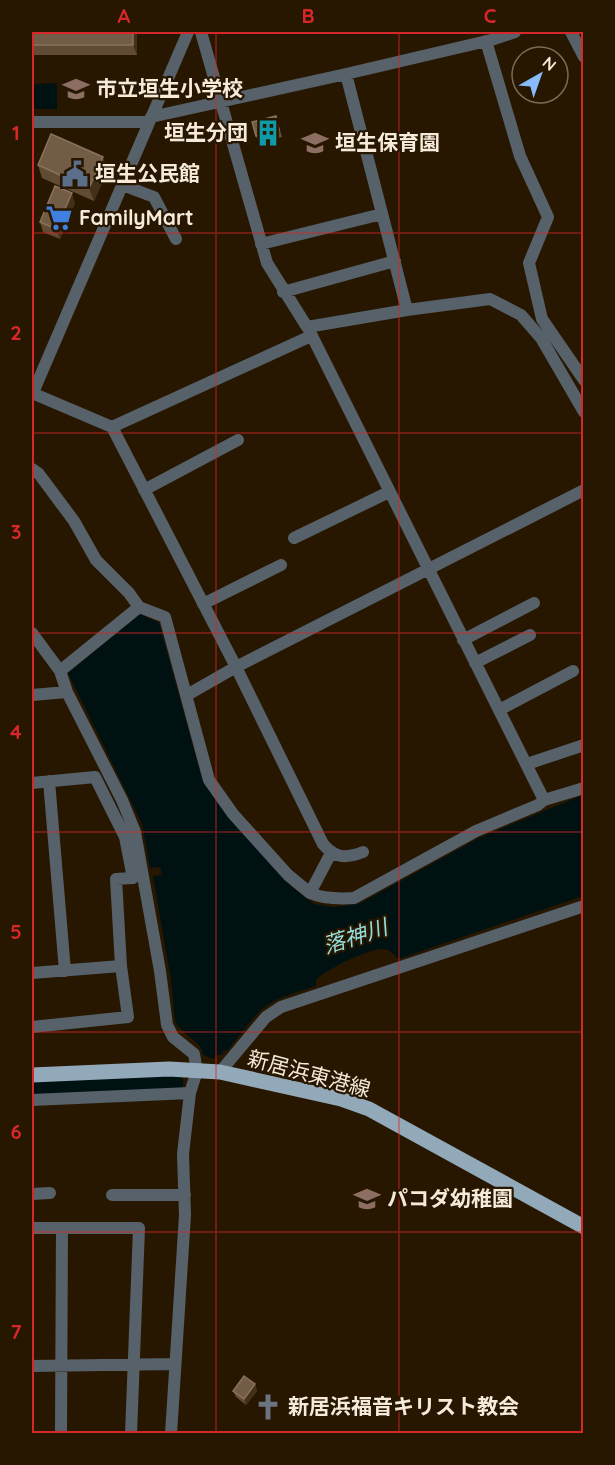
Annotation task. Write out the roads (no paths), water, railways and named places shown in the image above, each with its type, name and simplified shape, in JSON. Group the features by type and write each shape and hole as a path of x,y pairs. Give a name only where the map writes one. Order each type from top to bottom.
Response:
{"main road":[{"name":"新居浜東港線","path":"32,1075 169,1069 220,1072 341,1099 369,1109 584,1227"}],"street":[{"path":"188,32 32,394 112,427 236,668 323,844 331,853 350,857 363,852"},
{"path":"201,32 267,263 309,331 544,800"},
{"path":"32,122 150,120 515,32"},
{"path":"571,32 584,57"},
{"path":"489,37 520,156 548,217 529,263 542,319 584,380"},
{"path":"346,74 407,310"},
{"path":"122,185 154,197 177,239"},
{"path":"261,244 382,214"},
{"path":"284,292 394,261"},
{"path":"112,427 309,331 407,310 490,299 521,315 541,338 584,412"},
{"path":"144,490 238,440"},
{"path":"32,469 39,474 75,521 96,560 129,593 139,607 165,617 209,780 233,814 288,875 310,893 334,898 354,898 476,831 538,805 544,800 584,788"},
{"path":"187,694 584,490"},
{"path":"294,538 389,492"},
{"path":"203,604 281,565"},
{"path":"463,639 534,603"},
{"path":"60,671 139,607"},
{"path":"32,633 60,671 67,692 122,800 135,832 167,1025 173,1037 194,1054 197,1071 190,1093 183,1154 185,1195 171,1434"},
{"path":"475,663 530,635"},
{"path":"499,710 573,671"},
{"path":"32,695 67,692"},
{"path":"527,764 584,745"},
{"path":"32,783 95,777 124,837 133,878 116,879 121,966 128,1017 32,1027"},
{"path":"49,781 64,971"},
{"path":"310,893 331,853"},
{"path":"220,1072 266,1017 281,1007 584,906"},
{"path":"32,973 121,966"},
{"path":"32,1100 190,1093"},
{"path":"32,1194 50,1194"},
{"path":"112,1195 185,1195"},
{"path":"32,1228 139,1228 131,1434"},
{"path":"61,1434 62,1228"},
{"path":"32,1366 175,1364"}],"water":[{"path":"57,83 57,109 32,109 32,84"},
{"path":"140,614 159,623 202,779 230,819 292,887 314,904 332,907 359,904 479,838 583,795 583,896 398,959 390,951 383,949 358,956 320,976 316,980 316,986 287,995 267,1005 252,1019 228,1050 223,1051 223,1054 215,1056 214,1059 203,1055 199,1045 175,1021 171,980 153,876 162,875 160,867 150,868 142,824 68,673"}],"waterway":[{"name":"落神川","path":"32,1088 173,1083"}],"place":[{"name":"市立垣生小学校","path":"76,89"},
{"name":"垣生分団","path":"268,133"},
{"name":"垣生保育園","path":"315,143"},
{"name":"垣生公民館","path":"75,174"},
{"name":"FamilyMart","path":"59,218"},
{"name":"パコダ幼稚園","path":"367,1199"},
{"name":"新居浜福音キリスト教会","path":"268,1407"}]}
